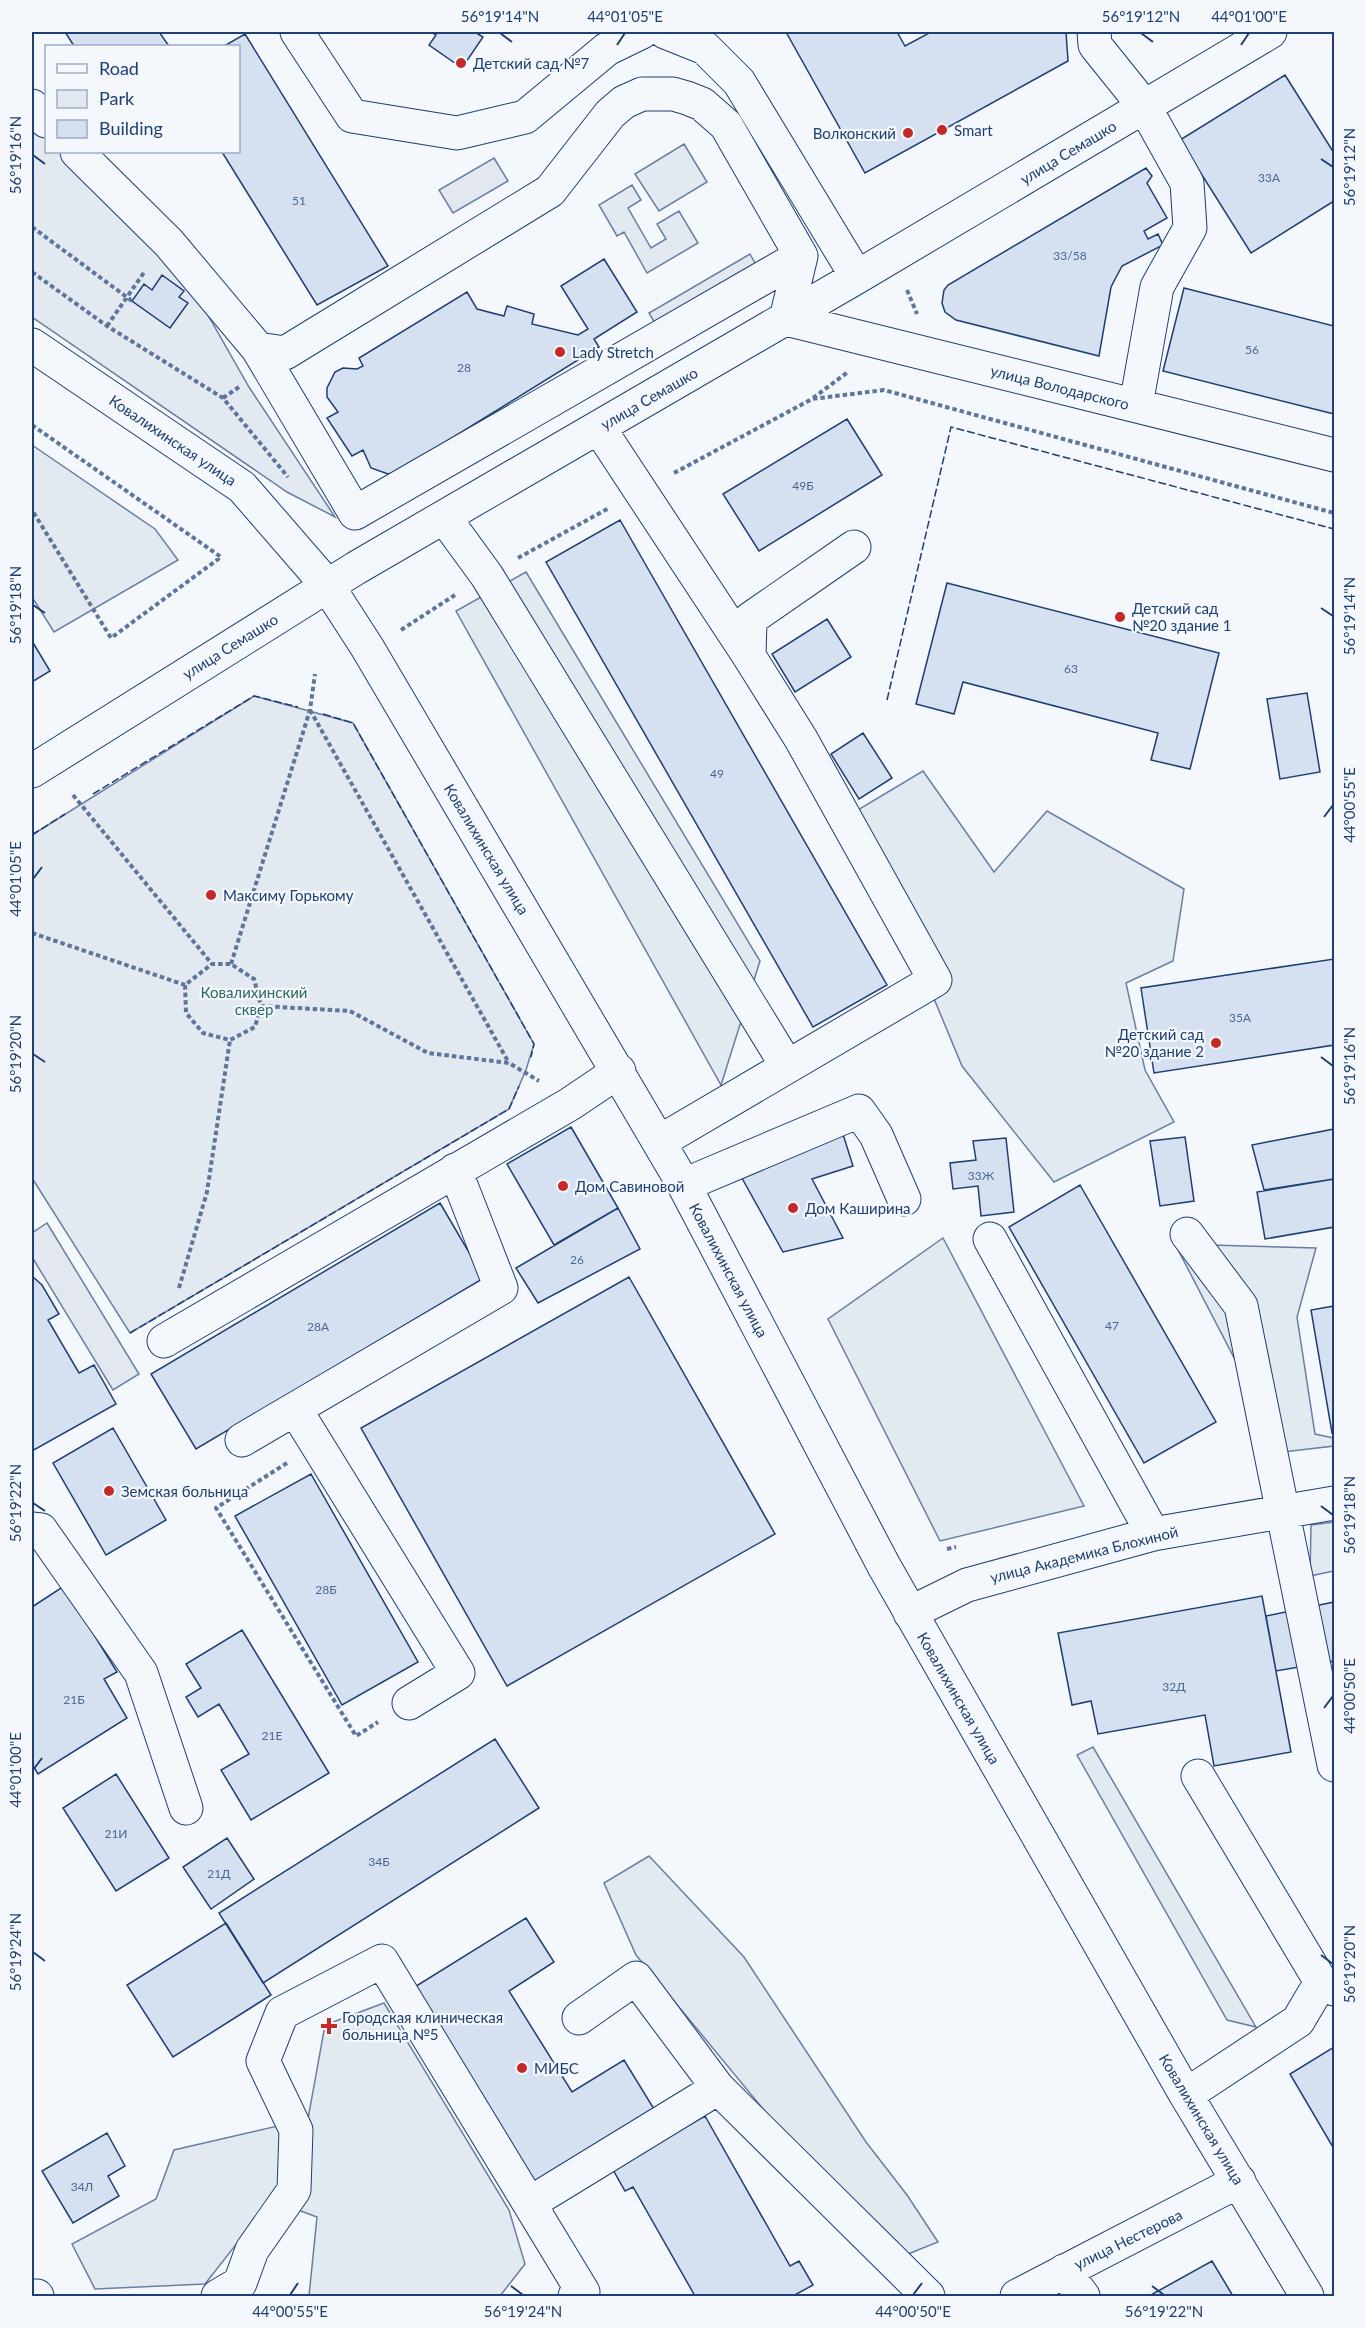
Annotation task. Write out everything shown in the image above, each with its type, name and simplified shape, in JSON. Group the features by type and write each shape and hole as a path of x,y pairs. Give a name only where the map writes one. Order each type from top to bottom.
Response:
{"street":[{"path":"297,32 352,116 457,133 525,117 607,49 642,32"},
{"path":"665,32 705,48 740,82 857,277"},
{"path":"1094,32 1095,45 1144,106 1188,183 1190,228 1157,287 1136,405"},
{"name":"улица Семашко","path":"32,771 327,585 786,319 1269,32"},
{"path":"258,349 285,353 550,191 610,114 624,102 642,94 673,94 687,98 702,104 726,125 801,256 786,319"},
{"path":"32,106 45,120"},
{"path":"78,153 169,243 258,349 355,513 801,256"},
{"name":"улица Володарского","path":"786,319 1335,455"},
{"name":"Ковалихинская улица","path":"32,345 242,487 327,585 367,647 619,1071 684,1185 910,1613 1186,2095 1306,2296"},
{"path":"599,428 801,739 935,980 659,1142"},
{"path":"444,517 487,576 787,1066"},
{"path":"749,656 750,619 854,547"},
{"path":"164,1341 570,1104 619,1071"},
{"path":"684,1185 859,1110 876,1135 904,1199"},
{"path":"242,1440 501,1288 455,1170"},
{"path":"1187,1234 1241,1306 1281,1512 1305,1608 1335,1766"},
{"path":"990,1239 1153,1534"},
{"path":"295,1409 458,1672 396,1711"},
{"name":"улица Академика Блохиной","path":"910,1613 967,1585 1153,1534 1335,1503"},
{"path":"32,1529 41,1530 141,1673 186,1808"},
{"path":"1186,2095 1298,2021 1328,1985 1198,1776"},
{"path":"236,2292 252,2250 294,2190 296,2130 263,2061 282,2013 382,1961 583,2292 575,2296"},
{"path":"579,2018 636,1978 718,2088 928,2296"},
{"path":"530,2203 718,2088"},
{"name":"улица Нестерова","path":"1017,2296 1074,2284 1239,2181"}],"path":[{"path":"32,227 132,301"},
{"path":"107,326 145,270 169,243"},
{"path":"32,272 107,326 223,398 290,480"},
{"path":"395,633 487,576 812,399 884,390 1335,513"},
{"path":"32,425 221,557 111,638 32,510"},
{"path":"231,964 310,710 315,674"},
{"path":"310,710 509,1063"},
{"path":"73,795 212,964"},
{"path":"32,933 185,985"},
{"path":"212,964 231,964 254,979 261,1006 255,1027 230,1040 203,1033 186,1013 185,985 212,964"},
{"path":"261,1006 350,1011 428,1053 509,1063 526,1070 570,1104"},
{"path":"164,1341 207,1192 230,1040"},
{"path":"269,1474 216,1508 356,1736 396,1711"}],"green space":[{"path":"32,112 45,126 45,153 73,153 205,310 249,387 335,517 287,492 32,317"},
{"path":"684,144 707,182 659,211 635,174"},
{"path":"632,185 641,200 628,208 651,248 666,239 657,224 679,211 698,243 647,273 624,232 617,236 599,205"},
{"path":"32,445 155,529 178,560 54,632 32,597"},
{"path":"526,572 760,961 721,1085 456,611"},
{"name":"Ковалихинский сквер","path":"254,696 353,723 534,1044 526,1070 509,1109 130,1333 32,1178 32,835"},
{"path":"923,771 994,872 1047,811 1184,889 1173,961 1126,983 1145,1070 1174,1122 1054,1182 962,1066 856,811"},
{"path":"943,1238 1084,1506 940,1541 828,1319"},
{"path":"1175,1244 1316,1248 1297,1317 1315,1434 1334,1438 1334,1446 1283,1452"},
{"path":"1334,1522 1334,1571 1310,1576 1311,1525"},
{"path":"1093,1747 1256,2027 1227,2020 1077,1755"},
{"path":"649,1856 744,1957 866,2142 907,2195 938,2242 908,2254 787,2138 636,1955 604,1883"},
{"path":"384,2003 509,2210 525,2264 500,2296 309,2296 317,2217 271,2200 205,2284 95,2289 72,2244 156,2199 174,2150 308,2119 325,2025"}],"shaded area":[{"path":"494,158 508,181 453,213 439,190"},
{"path":"750,254 762,276 662,335 649,313"},
{"path":"47,1223 139,1374 113,1390 32,1257 32,1233"}],"building":[{"path":"65,32 159,32 168,45 73,45"},
{"path":"431,32 475,32 483,37 462,68 429,45 436,35"},
{"path":"786,32 897,32 905,46 931,32 1066,32 1068,61 865,173"},
{"path":"245,34 388,266 317,305 223,153 240,153 240,45 226,45"},
{"path":"1285,75 1334,153 1334,201 1251,253 1180,140"},
{"path":"1146,168 1152,176 1147,183 1167,218 1144,231 1148,239 1158,234 1163,245 1122,266 1111,287 1099,356 956,320 945,312 942,303 944,290 948,285"},
{"path":"604,259 637,312 594,339 599,347 397,472 388,474 371,468 363,450 352,456 327,418 338,412 327,397 327,388 335,372 343,368 357,369 363,366 359,358 467,292 477,309 504,316 507,306 534,314 532,324 578,335 588,329 561,286"},
{"path":"162,275 184,291 179,297 188,303 170,328 132,301 144,284 152,290"},
{"path":"1184,288 1334,326 1334,414 1163,371"},
{"path":"847,419 882,475 759,551 723,494"},
{"path":"620,520 887,985 813,1027 546,562"},
{"path":"947,583 1219,653 1190,769 1151,760 1158,733 963,682 954,714 916,704"},
{"path":"827,619 851,657 795,692 772,654"},
{"path":"32,641 50,671 32,682"},
{"path":"1307,693 1320,772 1280,779 1267,699"},
{"path":"863,733 892,778 859,799 831,754"},
{"path":"1334,959 1334,1045 1154,1073 1141,988"},
{"name":"Дом Савиновой","path":"571,1127 618,1208 554,1245 507,1164"},
{"path":"1334,1129 1334,1179 1264,1190 1252,1145"},
{"name":"Дом Каширина","path":"842,1131 853,1166 812,1179 843,1238 783,1252 738,1171"},
{"path":"1185,1137 1194,1201 1160,1206 1150,1141"},
{"path":"1006,1138 1014,1212 981,1216 978,1186 953,1189 950,1163 976,1160 973,1141"},
{"path":"1334,1179 1334,1227 1265,1239 1257,1192"},
{"path":"1080,1185 1216,1422 1144,1463 1009,1227"},
{"path":"440,1203 484,1278 196,1449 151,1374"},
{"path":"618,1208 640,1249 538,1303 516,1268"},
{"path":"32,1276 42,1285 59,1314 48,1320 79,1373 94,1365 116,1404 32,1451"},
{"path":"629,1277 775,1534 507,1686 361,1428"},
{"path":"1334,1306 1334,1432 1332,1433 1311,1310"},
{"name":"Земская больница","path":"113,1428 166,1520 106,1555 53,1463"},
{"path":"311,1474 418,1662 342,1705 235,1516"},
{"path":"64,1586 117,1672 104,1679 127,1718 38,1774 32,1764 32,1607"},
{"path":"1262,1596 1291,1752 1214,1766 1205,1715 1098,1734 1091,1701 1072,1705 1058,1633"},
{"path":"1334,1602 1334,1661 1276,1671 1266,1616"},
{"path":"242,1630 329,1773 251,1820 221,1770 249,1754 219,1704 198,1717 186,1697 201,1688 186,1664"},
{"path":"495,1739 539,1808 263,1983 219,1913"},
{"path":"116,1774 169,1858 116,1891 63,1808"},
{"path":"227,1838 254,1879 211,1909 183,1867"},
{"path":"526,1918 554,1962 509,1991 572,2092 624,2060 654,2109 534,2183 413,1988"},
{"path":"226,1923 271,1995 173,2057 127,1985"},
{"path":"1334,2047 1334,2149 1290,2074"},
{"path":"705,2116 790,2266 799,2261 813,2285 793,2296 695,2296 633,2187 625,2191 612,2168"},
{"path":"107,2133 125,2166 108,2176 119,2196 73,2223 42,2171"},
{"path":"1212,2261 1233,2296 1149,2296"}],"fence":[{"path":"887,700 951,427 1334,529"},
{"path":"93,794 254,696 298,707"},
{"path":"323,714 353,723 534,1044 531,1057"},
{"path":"32,835 65,814"},
{"path":"130,1333 509,1109 519,1086"}],"place":[{"name":"Детский сад №7","path":"461,63"},
{"name":"Smart","path":"942,130"},
{"name":"Волконский","path":"908,133"},
{"name":"Lady Stretch","path":"560,352"},
{"name":"Детский сад №20 здание 1","path":"1120,617"},
{"name":"Максиму Горькому","path":"211,895"},
{"name":"Детский сад №20 здание 2","path":"1216,1043"},
{"name":"Дом Савиновой","path":"563,1186"},
{"name":"Дом Каширина","path":"793,1208"},
{"name":"Земская больница","path":"109,1491"},
{"name":"Городская клиническая больница №5","path":"329,2026"},
{"name":"МИБС","path":"522,2068"}]}
